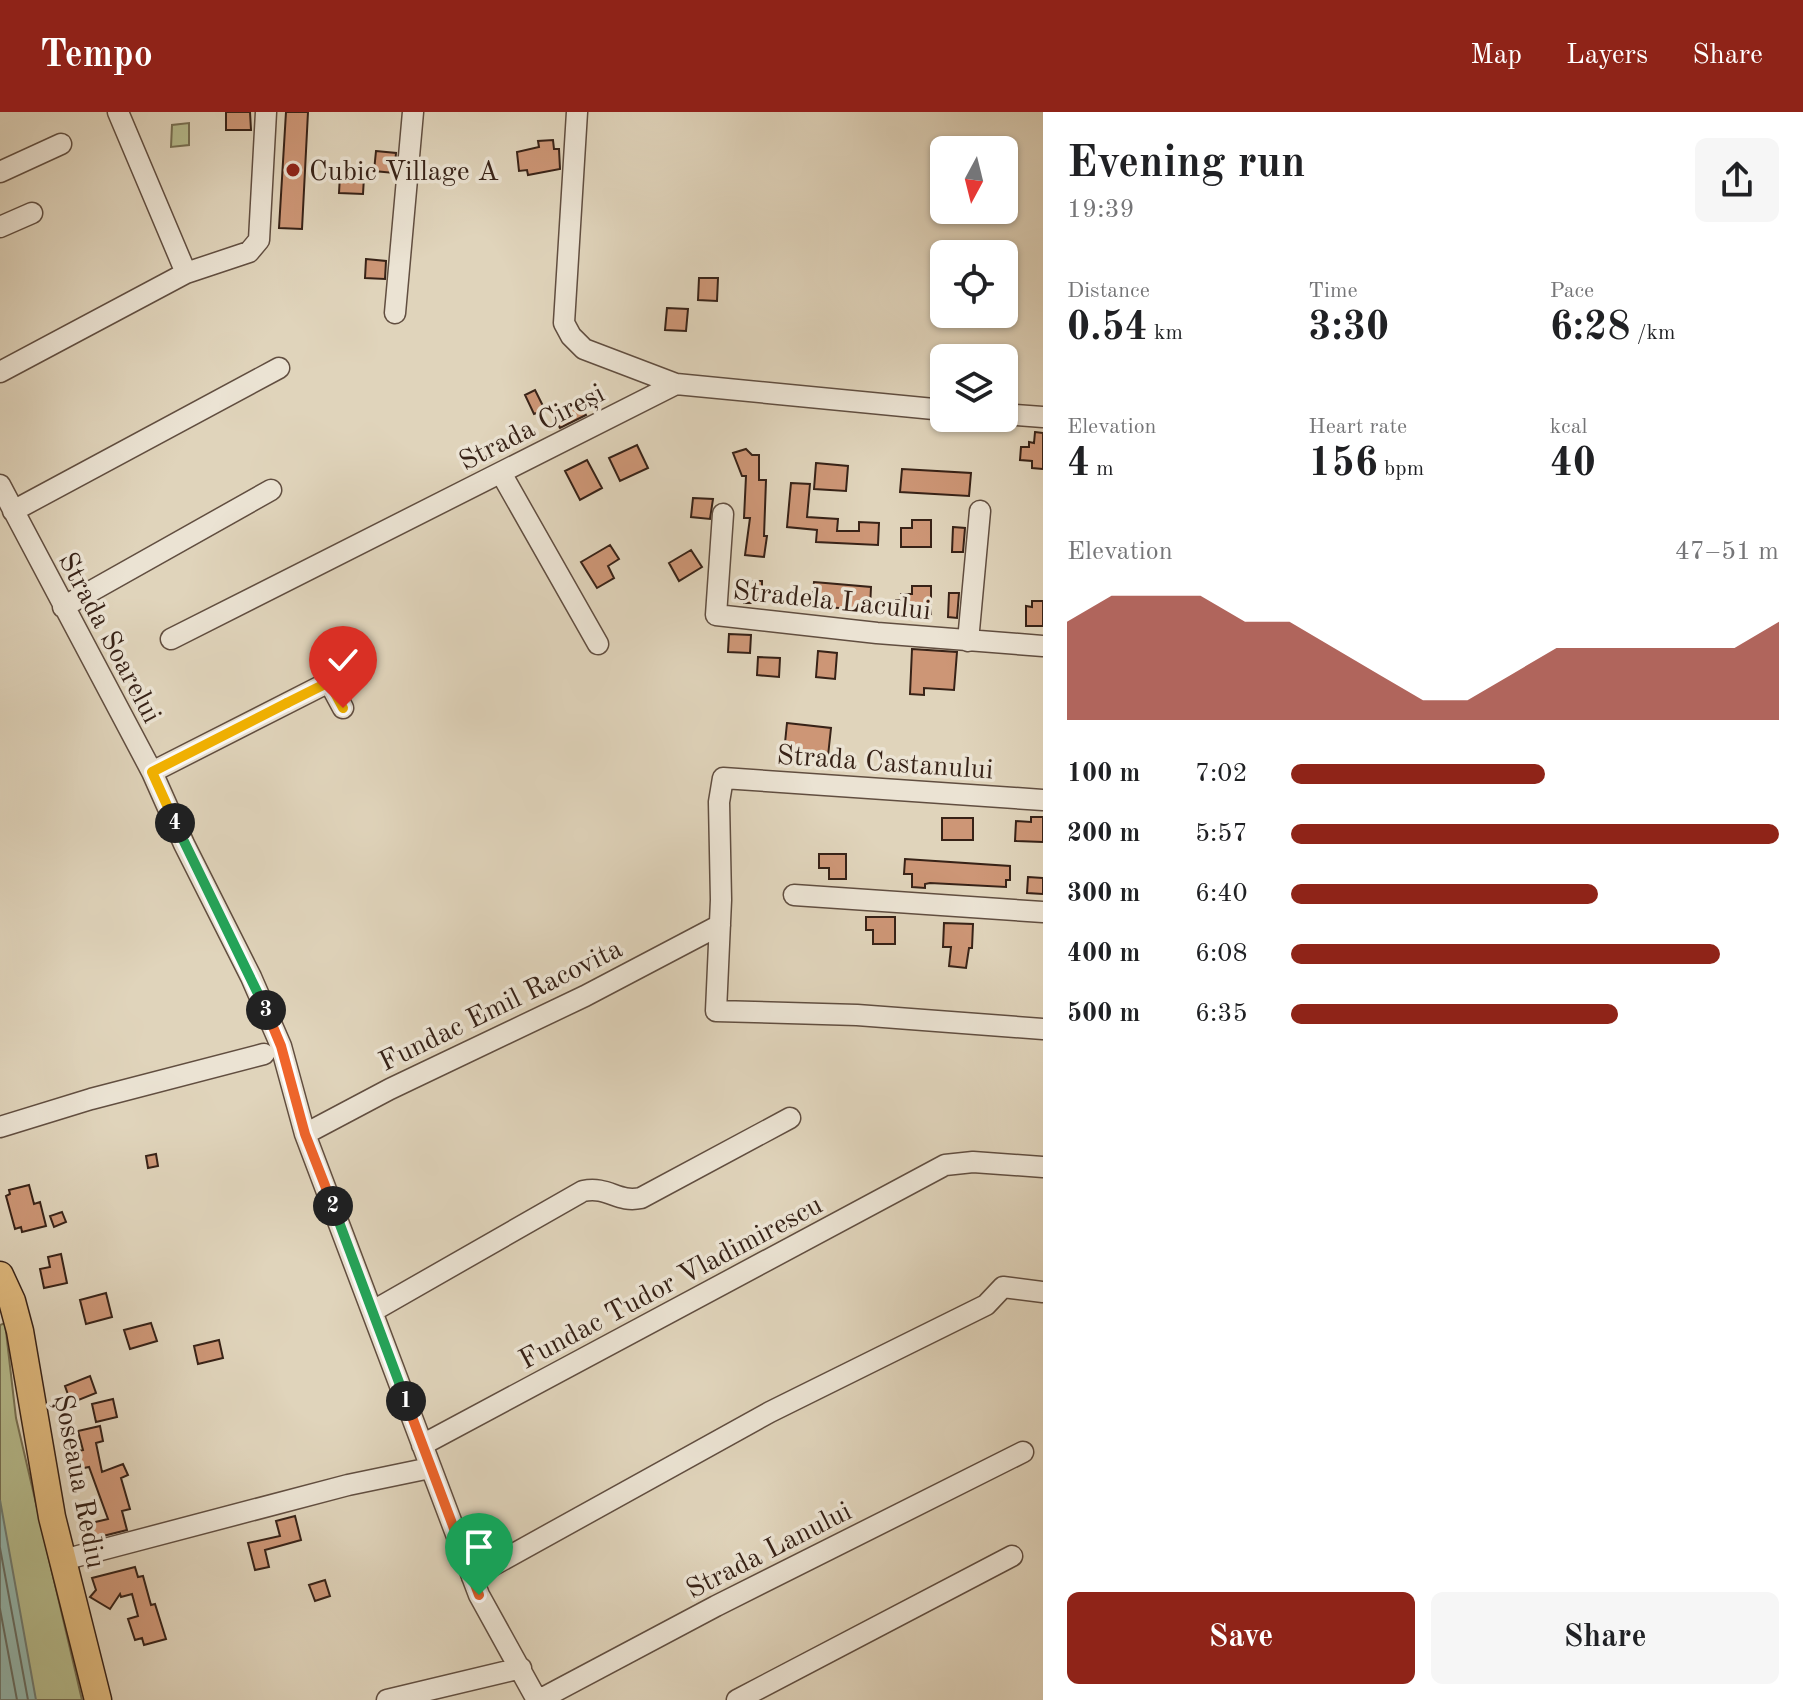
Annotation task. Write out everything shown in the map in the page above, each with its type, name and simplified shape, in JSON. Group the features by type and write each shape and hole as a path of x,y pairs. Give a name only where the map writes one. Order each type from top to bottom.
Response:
{"main road":[{"name":"Șoseaua Rediu","path":"0,1275 12,1301 20,1331 52,1517 98,1700"}],"street":[{"path":"118,112 186,273"},
{"path":"0,372 186,273 249,252 259,240 266,112"},
{"path":"395,313 413,112"},
{"path":"577,112 564,323 584,349 676,384 930,409"},
{"path":"0,172 61,144"},
{"path":"0,227 32,213"},
{"path":"13,511 279,368"},
{"name":"Strada Cireși","path":"171,639 676,384"},
{"path":"1018,415 1043,417"},
{"path":"501,473 598,644"},
{"name":"Strada Soarelui","path":"0,485 152,772 184,844 251,977 281,1046 305,1134 479,1595 538,1700"},
{"path":"63,607 271,490"},
{"path":"968,641 980,511"},
{"name":"Stradela Lacului","path":"723,514 716,615 877,633 1043,646"},
{"path":"152,772 329,682 343,708"},
{"name":"Strada Castanului","path":"720,925 718,841 723,778 1043,800"},
{"path":"794,895 1043,912"},
{"path":"720,925 716,1011 857,1015 1043,1029"},
{"name":"Fundac Emil Racovita","path":"305,1134 390,1089 585,996 720,925"},
{"path":"0,1127 91,1099 264,1054"},
{"path":"373,1311 583,1191 598,1188 629,1200 641,1198 790,1118"},
{"name":"Fundac Tudor Vladimirescu","path":"422,1445 945,1165 973,1162 1043,1167"},
{"path":"472,1577 770,1412 986,1305 1003,1287 1043,1292"},
{"name":"Strada Lanului","path":"538,1700 716,1606 1023,1452"},
{"path":"63,1560 348,1485 430,1468"},
{"path":"737,1700 1012,1556"},
{"path":"387,1700 521,1668"}],"green space":[{"path":"189,123 189,145 171,147 172,125"},
{"path":"5,1323 16,1418 82,1700 0,1700 0,1325"}],"water":[{"path":"0,1500 36,1700 0,1700"}],"building":[{"path":"226,112 250,112 251,130 226,130"},
{"name":"Cubic Village A","path":"286,112 308,112 302,229 279,228"},
{"path":"553,140 554,149 559,149 560,169 528,175 527,170 519,171 517,152 539,147 538,141"},
{"path":"376,151 396,153 394,173 374,171"},
{"path":"340,175 364,177 363,194 339,193"},
{"path":"366,259 386,261 385,279 365,278"},
{"path":"699,278 718,278 717,301 698,300"},
{"path":"667,308 688,309 686,331 665,330"},
{"path":"535,390 545,410 534,414 525,395"},
{"path":"577,399 586,415 560,428 552,414"},
{"path":"1035,432 1043,433 1043,469 1032,468 1032,461 1020,460 1021,447 1029,447 1029,442 1034,443"},
{"path":"637,445 648,468 620,481 609,458"},
{"path":"746,449 752,455 759,455 759,480 766,480 764,536 767,536 764,557 745,555 750,518 744,518 746,476 742,476 733,453"},
{"path":"587,460 602,488 580,500 565,471"},
{"path":"816,463 848,466 846,491 814,489"},
{"path":"902,469 971,473 969,496 900,492"},
{"path":"791,483 810,484 807,517 838,519 837,531 859,531 859,522 879,523 878,545 816,542 817,530 787,527"},
{"path":"693,498 713,499 710,519 691,517"},
{"path":"912,520 931,520 931,547 901,547 901,528 912,528"},
{"path":"953,527 965,528 963,552 952,552"},
{"path":"610,545 619,559 608,566 614,578 597,588 581,562"},
{"path":"691,550 702,567 679,581 669,563"},
{"path":"744,581 762,581 762,603 744,603"},
{"path":"814,582 871,587 870,609 812,607"},
{"path":"912,586 931,586 931,614 901,614 901,610 896,610 896,600 901,600 901,594 912,594"},
{"path":"949,593 959,593 957,618 948,617"},
{"path":"1032,601 1043,601 1043,626 1026,626 1026,606 1032,607"},
{"path":"729,634 751,635 750,653 728,652"},
{"path":"912,649 957,652 954,690 924,688 924,695 910,694"},
{"path":"818,651 837,653 835,679 816,677"},
{"path":"758,657 780,658 779,677 757,675"},
{"path":"787,723 831,728 828,756 792,753 793,744 785,743"},
{"path":"1031,817 1043,817 1043,842 1015,841 1016,821 1031,822"},
{"path":"942,818 973,818 973,840 942,840"},
{"path":"819,854 846,854 846,879 829,879 829,868 819,868"},
{"path":"905,859 1010,866 1010,880 1006,880 1006,887 930,883 925,884 925,888 912,887 912,874 904,874"},
{"path":"1028,877 1043,878 1043,894 1027,893"},
{"path":"866,917 895,917 895,944 873,944 873,930 866,930"},
{"path":"944,923 973,924 972,948 969,948 966,968 949,966 951,947 943,947"},
{"path":"156,1154 158,1166 148,1168 146,1156"},
{"path":"29,1185 34,1204 40,1202 46,1226 22,1232 21,1227 15,1229 6,1196 10,1194 9,1190"},
{"path":"62,1212 66,1222 54,1227 50,1216"},
{"path":"61,1254 67,1283 44,1288 40,1269 50,1267 48,1257"},
{"path":"106,1293 112,1317 86,1324 80,1300"},
{"path":"151,1323 157,1341 130,1349 124,1330"},
{"path":"219,1340 223,1358 198,1364 194,1346"},
{"path":"90,1376 96,1393 71,1403 65,1386"},
{"path":"113,1399 117,1417 96,1422 92,1404"},
{"path":"100,1426 103,1441 96,1443 102,1472 123,1464 128,1475 121,1478 130,1509 122,1511 127,1530 95,1538 91,1523 108,1519 89,1467 79,1469 75,1452 83,1450 78,1431"},
{"path":"295,1516 301,1540 265,1550 269,1567 255,1570 248,1543 280,1536 276,1521"},
{"path":"135,1567 138,1577 143,1576 151,1605 155,1604 166,1639 144,1645 142,1638 135,1640 128,1619 138,1616 132,1594 121,1597 120,1594 110,1609 90,1597 96,1590 92,1578"},
{"path":"325,1580 330,1596 315,1601 309,1585"}],"place":[{"name":"Cubic Village A","path":"293,170"}],"route":[{"path":"343,708 329,682 152,772 281,1046 305,1134 479,1595"}]}
